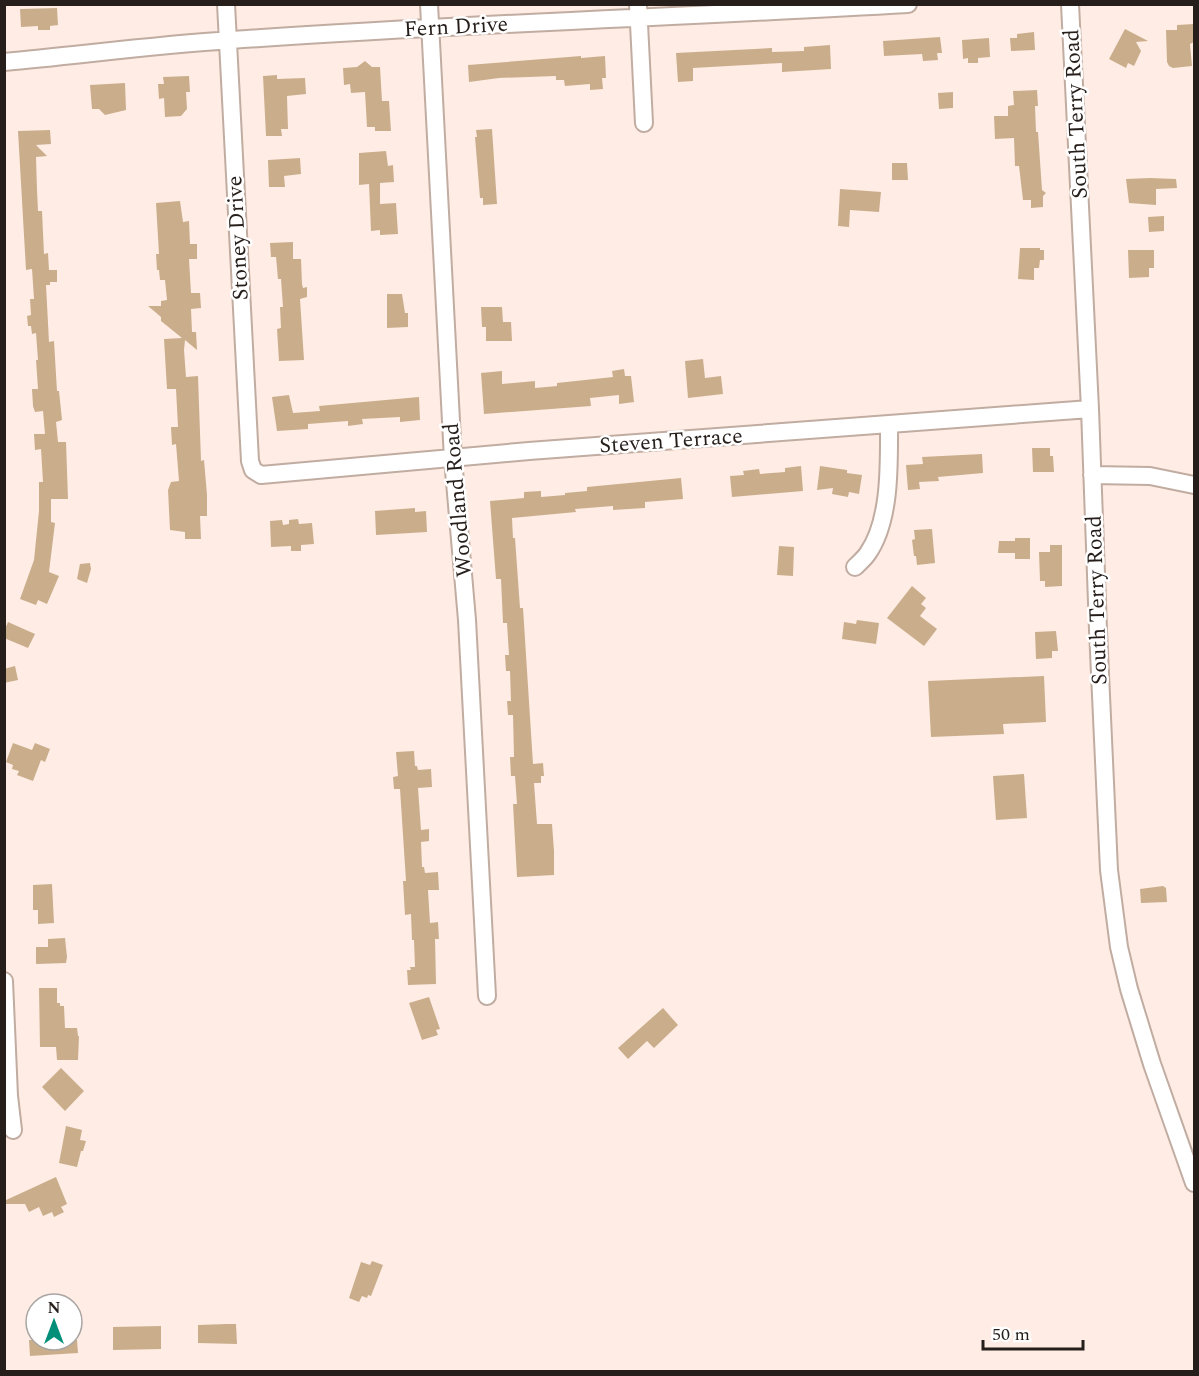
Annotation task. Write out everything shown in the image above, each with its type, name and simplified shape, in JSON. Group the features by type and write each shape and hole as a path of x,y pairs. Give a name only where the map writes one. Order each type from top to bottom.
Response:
{"street":[{"name":"Stoney Drive","path":"226,4 250,461 253,470"},
{"name":"Woodland Road","path":"429,4 453,459 468,620 487,996"},
{"name":"Fern Drive","path":"4,62 228,40 430,28 638,11 776,13 908,4"},
{"name":"South Terry Road","path":"1070,4 1109,870 1119,947 1129,989 1152,1064 1194,1183"},
{"path":"638,11 644,123"},
{"name":"Steven Terrace","path":"253,470 261,475 529,451 1090,409"},
{"path":"855,567 868,554 883,515 889,464 889,424"},
{"path":"1092,475 1150,476 1194,485"},
{"path":"4,981 9,1096 13,1130"}],"building":[{"path":"57,8 58,25 50,26 50,30 38,30 38,26 21,27 20,9"},
{"path":"1194,24 1194,42 1190,44 1192,66 1173,68 1169,66 1166,30 1177,30 1177,25"},
{"path":"1125,29 1148,41 1136,42 1141,51 1134,66 1128,63 1126,68 1109,59"},
{"path":"1034,32 1035,50 1011,51 1010,38 1017,38 1017,34"},
{"path":"940,37 942,53 937,53 938,60 923,61 922,54 884,56 883,41"},
{"path":"989,38 990,57 978,58 978,63 968,63 968,58 963,59 962,40"},
{"path":"830,45 831,69 782,72 782,63 693,68 693,81 678,82 676,53 772,48 772,52 804,51 804,47"},
{"path":"581,56 581,58 605,56 606,78 602,78 603,89 590,90 590,84 565,86 564,80 556,80 556,76 499,78 469,82 468,65"},
{"path":"365,61 372,67 380,67 382,101 389,101 391,131 375,131 375,127 367,127 365,92 351,93 350,84 344,85 343,68 357,67"},
{"path":"277,75 277,79 305,78 306,94 287,96 288,129 281,129 282,136 266,136 263,76"},
{"path":"189,76 190,92 186,92 187,109 181,116 165,117 164,98 159,99 158,84 164,84 163,77"},
{"path":"125,83 126,110 105,115 99,109 92,109 90,85"},
{"path":"1037,90 1036,132 1038,132 1042,190 1046,193 1043,196 1043,207 1031,208 1031,200 1023,200 1019,166 1015,166 1014,138 995,139 994,116 1008,116 1008,106 1014,105 1013,91"},
{"path":"953,92 953,108 939,109 938,93"},
{"path":"492,129 497,204 483,205 483,198 480,198 475,137 477,137 476,130"},
{"path":"50,130 51,144 36,145 47,156 36,157 38,211 42,211 44,254 48,253 49,270 57,270 57,282 50,282 50,285 46,285 49,342 54,341 57,391 59,391 62,420 56,422 58,442 66,442 68,499 51,499 51,522 55,523 49,572 59,576 47,604 38,600 36,605 20,599 34,560 39,511 39,482 43,482 41,449 35,450 34,434 45,434 43,411 35,412 33,406 32,389 38,389 36,360 38,360 36,333 32,334 27,316 31,315 30,299 34,299 32,269 26,270 18,131"},
{"path":"386,151 388,166 393,165 394,182 380,183 380,204 396,203 398,234 380,235 380,230 371,231 369,184 359,185 359,153"},
{"path":"300,158 301,174 284,176 285,187 269,187 268,160"},
{"path":"892,163 907,163 908,180 892,180"},
{"path":"1126,179 1176,179 1177,188 1156,189 1156,205 1129,203"},
{"path":"840,189 881,192 879,212 850,210 849,227 838,226"},
{"path":"180,201 183,222 189,221 190,244 197,244 197,259 189,259 191,293 200,293 201,308 191,309 192,332 196,332 197,350 185,340 184,350 186,377 198,376 201,461 204,460 207,495 207,516 200,516 201,539 185,539 185,532 170,530 168,490 171,482 179,481 176,444 172,445 171,427 178,427 176,389 167,389 164,339 182,338 161,321 161,317 148,306 161,306 161,301 167,300 165,280 160,280 159,270 157,270 156,254 159,254 156,203"},
{"path":"1164,216 1164,231 1149,232 1148,217"},
{"path":"293,242 293,259 301,259 302,284 303,288 307,287 307,297 300,299 304,360 279,361 277,329 281,328 280,307 283,307 281,279 278,279 276,257 271,257 270,243"},
{"path":"1020,248 1044,250 1044,260 1040,260 1039,268 1034,268 1034,280 1018,279"},
{"path":"1128,250 1154,250 1154,268 1149,268 1149,277 1129,278"},
{"path":"387,294 402,294 405,313 408,313 408,327 387,328"},
{"path":"481,307 502,307 503,322 511,322 512,341 486,341 486,327 482,327"},
{"path":"703,359 705,378 721,376 723,394 688,398 685,361"},
{"path":"624,369 625,376 631,376 634,402 619,404 619,395 590,398 591,406 484,414 481,373 502,371 502,384 535,381 535,388 557,386 557,383 613,377 612,371"},
{"path":"289,395 293,413 320,411 319,406 419,397 420,420 400,422 400,417 362,419 363,424 348,426 348,421 308,424 308,429 277,431 272,397"},
{"path":"1032,448 1050,448 1054,472 1033,472"},
{"path":"982,454 983,473 938,477 939,481 919,482 920,489 908,490 906,465 923,464 922,457"},
{"path":"801,466 803,491 732,497 730,476 744,475 743,471 759,469 760,474 785,472 785,468"},
{"path":"820,466 862,475 859,494 849,492 848,497 832,494 833,488 817,490"},
{"path":"681,478 683,499 645,502 645,508 613,510 613,506 512,518 520,608 523,608 533,764 543,763 544,776 541,776 541,783 534,783 537,824 552,824 554,851 554,875 517,877 513,804 517,804 515,776 511,776 510,757 514,757 513,715 508,715 507,701 511,701 510,671 506,671 505,655 509,655 507,623 503,623 501,579 496,579 490,501 524,498 524,492 541,491 541,497 565,495 565,493 587,491 587,487"},
{"path":"415,508 415,512 426,511 427,532 376,535 375,511"},
{"path":"298,519 299,524 312,523 314,544 301,545 301,551 291,551 291,546 271,547 270,521 282,520 283,525 289,524 289,520"},
{"path":"932,529 935,563 917,565 912,540 915,539 914,530"},
{"path":"1015,538 1030,538 1030,559 1015,559 1015,553 998,553 999,541 1015,541"},
{"path":"1050,545 1062,545 1062,586 1045,587 1045,581 1040,581 1039,552 1050,552"},
{"path":"779,546 794,547 793,576 777,575"},
{"path":"90,563 91,569 87,583 77,579 80,564"},
{"path":"912,586 926,598 921,604 926,608 920,616 937,629 924,646 887,618"},
{"path":"857,620 879,623 876,644 842,639 844,622 856,624"},
{"path":"8,622 35,634 28,648 4,638"},
{"path":"1056,631 1058,651 1052,651 1052,658 1036,659 1035,632"},
{"path":"15,666 18,680 4,683 4,669"},
{"path":"1044,676 1046,722 1003,724 1004,734 931,737 928,681"},
{"path":"13,743 32,750 35,743 50,749 45,762 41,760 33,781 17,775 19,771 12,769 13,765 6,762"},
{"path":"414,751 415,766 418,770 431,769 432,787 418,788 421,830 429,829 429,841 421,842 422,867 425,873 438,872 439,890 428,890 430,923 438,922 439,939 435,939 436,984 408,985 407,970 415,967 414,940 412,940 411,914 405,915 403,881 406,881 400,789 394,789 393,777 398,776 396,752"},
{"path":"1024,774 1027,818 996,820 993,776"},
{"path":"52,884 54,923 38,924 38,910 33,910 33,885"},
{"path":"1163,886 1166,888 1167,902 1141,903 1140,889"},
{"path":"65,938 66,963 36,964 36,947 48,947 48,939"},
{"path":"39,988 57,988 57,1003 64,1006 65,1028 77,1028 78,1060 57,1060 56,1047 40,1047"},
{"path":"429,997 440,1029 436,1030 438,1035 422,1040 409,1003"},
{"path":"663,1008 678,1025 654,1048 647,1041 628,1059 618,1048"},
{"path":"61,1068 84,1091 65,1111 42,1087"},
{"path":"66,1126 82,1130 80,1140 86,1141 77,1167 59,1163"},
{"path":"56,1177 67,1204 61,1207 64,1212 54,1217 52,1212 43,1216 39,1207 29,1212 25,1204 4,1204 4,1201"},
{"path":"372,1261 383,1265 371,1296 368,1295 367,1298 362,1296 359,1302 349,1298 361,1262 370,1265"},
{"path":"236,1324 237,1344 198,1343 198,1325"},
{"path":"161,1326 161,1349 113,1350 113,1327"},
{"path":"30,1352 78,1353 30,1356"}]}
